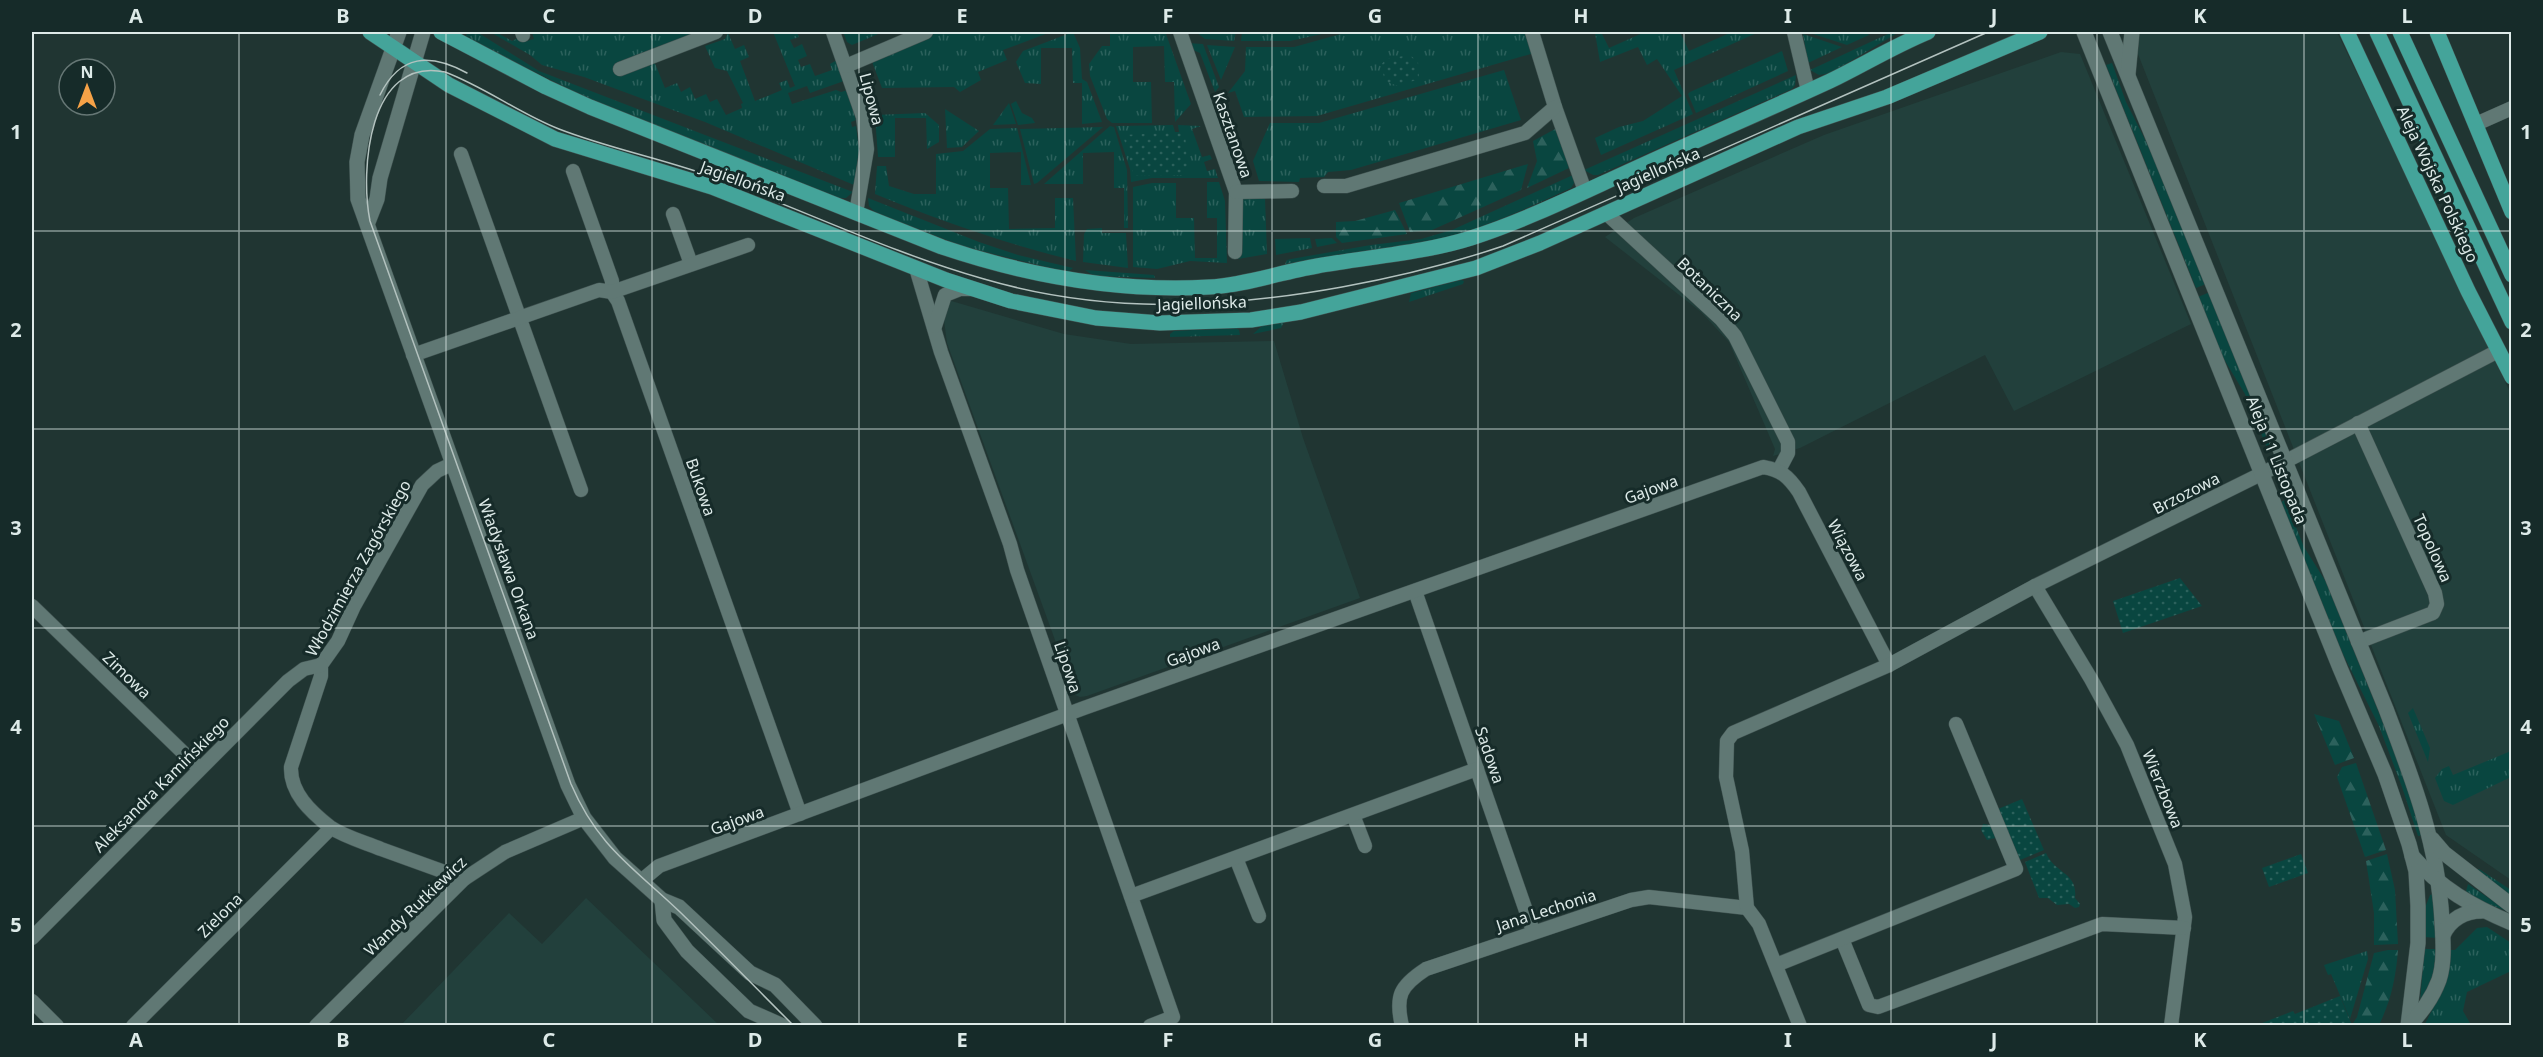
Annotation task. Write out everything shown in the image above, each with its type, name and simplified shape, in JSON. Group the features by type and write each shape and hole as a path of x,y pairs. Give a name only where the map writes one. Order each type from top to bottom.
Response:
{"main road":[{"name":"Jagiellońska","path":"370,32 449,85 538,132 573,146 712,187 971,289 1021,304 1096,318 1160,323 1251,320 1301,312 1454,274 1508,257 1798,127 1887,97 2040,32"},
{"name":"Jagiellońska","path":"441,32 546,87 590,107 958,252 1026,271 1102,284 1210,287 1243,283 1291,270 1375,255 1441,246 1501,227 1808,90 1928,32"},
{"name":"Aleja Wojska Polskiego","path":"2347,32 2468,291 2511,377"},
{"name":"Aleja Wojska Polskiego","path":"2377,32 2511,322"},
{"name":"Aleja Wojska Polskiego","path":"2400,32 2511,275"},
{"path":"2437,32 2511,212"}],"street":[{"name":"Władysława Orkana","path":"399,32 366,118 358,150 357,199 368,222 413,355 568,785 584,818 603,845 662,900 679,907 750,973 775,985 815,1026"},
{"path":"368,222 377,199 380,178 423,32"},
{"path":"620,69 716,32"},
{"name":"Lipowa","path":"832,32 863,117 867,149 856,213"},
{"path":"846,66 926,32"},
{"name":"Kasztanowa","path":"1180,32 1236,192 1235,252"},
{"path":"1532,32 1555,107 1585,191"},
{"path":"1794,32 1808,90"},
{"name":"Aleja 11 Listopada","path":"2084,32 2340,668 2385,774 2412,856 2418,906 2418,943 2409,1026"},
{"name":"Aleja 11 Listopada","path":"2110,32 2409,769 2431,838 2439,881 2443,935 2439,978 2427,1006 2409,1026"},
{"path":"2128,77 2132,32"},
{"path":"1324,186 1346,186 1525,133 1555,107"},
{"path":"2476,124 2511,108"},
{"path":"460,154 581,490"},
{"name":"Bukowa","path":"573,171 612,281 612,292 618,301 800,814"},
{"path":"1236,192 1292,191"},
{"name":"Botaniczna","path":"1606,213 1721,319 1736,336 1788,442 1788,453 1779,470"},
{"path":"673,214 691,264"},
{"path":"413,355 599,290 612,292 748,245"},
{"name":"Lipowa","path":"916,268 941,352 1007,534 1017,570 1173,1017 1149,1026"},
{"path":"935,326 945,296 960,289 971,289"},
{"name":"Brzozowa","path":"1748,908 1742,851 1726,777 1727,741 1733,733 1889,665 2036,586 2263,473 2498,351"},
{"name":"Topolowa","path":"2358,423 2435,592 2437,604 2433,613 2358,642"},
{"name":"Włodzimierza Zagórskiego","path":"452,464 437,471 422,485 354,606 338,641 321,665 321,676 291,767 291,774 295,790 331,828 464,879"},
{"name":"Gajowa","path":"641,881 659,866 1068,716 1763,467 1779,470"},
{"name":"Wiązowa","path":"1779,470 1788,476 1799,492 1889,665"},
{"name":"Wierzbowa","path":"2036,586 2127,745 2175,864 2181,887 2184,928 2171,1026"},
{"name":"Sadowa","path":"1415,591 1533,931"},
{"name":"Zimowa","path":"32,606 199,768"},
{"name":"Aleksandra Kamińskiego","path":"32,938 288,681 304,669 321,665"},
{"path":"1776,965 2016,869 1956,724"},
{"path":"1131,896 1477,769"},
{"path":"1353,815 1365,846"},
{"name":"Wandy Rutkiewicz","path":"316,1026 464,879 505,852 584,818"},
{"name":"Zielona","path":"133,1026 331,828"},
{"path":"2431,838 2444,853 2511,906"},
{"path":"2412,856 2426,872 2454,894 2482,911 2511,923"},
{"path":"1236,858 1260,916"},
{"path":"2418,906 2427,888 2446,878 2470,875"},
{"name":"Jana Lechonia","path":"1402,1026 1398,1009 1401,991 1411,979 1426,969 1533,931 1631,900 1649,897 1748,908"},
{"path":"662,900 664,920 687,951 749,1011 782,1025"},
{"path":"1748,908 1759,924 1800,1026"},
{"path":"2443,935 2449,924 2460,916 2482,911"},
{"path":"1842,939 1869,1005 1878,1007 2102,924 2184,928"},
{"path":"32,1001 57,1026"}],"shaded area":[{"path":"2139,32 2337,32 2511,394 2511,880 2446,835 2138,54"},
{"path":"2061,52 2080,54 2191,324 2014,411 1985,355 1800,448 1773,456 1775,449 1729,342 1701,312 1605,237 1634,218 1824,135"},
{"path":"948,300 1064,334 1131,344 1274,341 1303,438 1360,598 1087,696 1075,695 947,343 944,320"},
{"path":"586,898 719,1025 401,1025 509,913 542,944"}],"green space":[{"path":"468,32 477,32 539,71 853,192 846,198 838,198 595,102 465,37"},
{"path":"490,32 496,32 512,41 518,38 527,41 534,39 532,32 700,32 618,75 654,61 665,88 677,83 681,92 690,87 695,99 706,94 710,102 717,99 726,115 742,108 743,103 727,71 715,68 705,46 725,39 728,33 735,49 744,45 749,57 740,61 755,101 782,90 779,83 787,80 790,88 795,86 773,32 797,32 799,37 790,40 794,48 802,44 807,56 798,60 801,67 810,64 815,76 832,70 830,64 837,60 844,81 810,93 807,86 788,93 792,104 836,90 841,92 848,90 856,120 851,122 852,127 856,126 859,150 854,185 705,122 584,77 542,65 530,55"},
{"path":"843,32 883,32 852,45 847,42"},
{"path":"934,32 1051,32 1003,50 1007,60 978,72 981,80 960,92 954,87 882,88 871,59"},
{"path":"1073,32 1080,48 1082,79 1087,82 1102,122 1082,124 1082,83 1073,83 1072,48 1041,48 1041,84 1025,83 1016,62 1023,51"},
{"path":"1116,32 1166,34 1191,104 1175,122 1174,82 1165,82 1164,46 1133,47 1133,82 1151,82 1152,123 1112,123 1107,119 1090,76 1089,64 1102,46 1110,46 1110,34"},
{"path":"1196,32 1236,32 1234,41 1205,39"},
{"path":"1242,32 1331,32 1290,41 1241,41"},
{"path":"1348,32 1527,32 1534,53 1317,116 1244,117 1235,91 1228,93 1245,71 1246,47 1294,47"},
{"path":"1601,32 1609,48 1645,32 1680,32 1689,51 1732,32 1759,32 1674,70 1693,114 1601,155 1595,138 1619,127 1643,121 1682,96 1657,59 1647,65 1638,47 1600,62 1595,33"},
{"path":"1807,32 1867,32 1869,35 1847,45"},
{"path":"1892,32 1899,32 1831,73 1819,75 1810,70"},
{"path":"1803,34 1842,47 1808,63"},
{"path":"1186,43 1203,44 1219,87 1215,92 1200,53 1191,49"},
{"path":"1207,45 1235,47 1221,80"},
{"path":"1782,51 1788,71 1696,113 1688,94 1690,92"},
{"path":"1410,55 1418,62 1419,79 1398,86 1385,81 1381,65 1386,59"},
{"path":"2112,63 2126,102 2162,173 2206,284 2196,288 2106,65"},
{"path":"1504,70 1521,120 1351,170 1328,172 1324,177 1300,178 1299,182 1259,181 1253,161 1270,123 1319,123"},
{"path":"1796,75 1792,89 1598,175 1584,170"},
{"path":"1016,101 1022,113 1032,118 1035,123 1018,125 1011,104"},
{"path":"1009,103 1016,124 993,125"},
{"path":"945,109 979,131 962,147 947,148"},
{"path":"925,113 939,125 939,142 927,149 926,118 895,118 895,157 878,157 875,115"},
{"path":"1173,125 1175,132 1179,132 1178,125 1201,126 1192,129 1202,157 1210,155 1212,159 1204,162 1207,171 1215,169 1218,178 1152,178 1131,182 1130,169 1116,126"},
{"path":"1110,126 1114,127 1127,170 1128,228 1124,228 1124,188 1114,188 1114,152 1083,153 1083,184 1044,184"},
{"path":"1103,127 1037,183 1034,184 1020,129"},
{"path":"1017,128 1031,185 1021,185 1021,152 990,153 990,188 1008,188 1009,229 1055,228 1055,198 1073,198 1076,261 974,231 875,194 877,166 886,166 889,186 914,194 936,194 936,154 963,151 990,129"},
{"path":"1557,128 1569,168 1527,188 1537,161 1533,141"},
{"path":"1185,132 1188,175 1134,176 1123,135"},
{"path":"1528,164 1521,190 1432,230 1410,232 1399,203"},
{"path":"1573,175 1574,183 1571,188 1473,229 1401,247 1285,264 1291,259 1421,239 1452,230"},
{"path":"1207,182 1219,182 1225,201 1227,263 1190,261 1157,269 1133,267 1133,187 1152,183 1176,183 1176,218 1194,218 1195,258 1217,258 1217,218 1207,218"},
{"path":"868,198 979,242 1018,255 1073,268 1069,271 1059,270 965,247 876,213 869,206"},
{"path":"1265,198 1267,254 1238,259 1239,200"},
{"path":"1395,210 1407,234 1342,243 1336,237 1336,222 1355,221"},
{"path":"1102,228 1102,233 1126,233 1128,268 1083,262 1084,234 1087,229"},
{"path":"1310,238 1312,248 1276,255 1275,239"},
{"path":"1332,238 1337,243 1317,247 1315,239"},
{"path":"1085,270 1154,275 1155,278 1094,276"},
{"path":"1464,281 1463,284 1409,302 1411,293"},
{"path":"2210,292 2271,445 2271,450 2267,448 2245,394 2222,356 2198,297"},
{"path":"1284,322 1281,328 1253,334 1263,325"},
{"path":"1236,328 1240,335 1170,337 1174,331"},
{"path":"2285,500 2304,547 2326,582 2410,790 2424,835 2418,836 2379,726 2342,652 2281,502"},
{"path":"2180,578 2202,606 2123,633 2113,601"},
{"path":"2413,708 2430,748 2428,762 2408,713"},
{"path":"2314,714 2339,721 2354,758 2335,765"},
{"path":"2511,751 2511,777 2453,805 2444,801 2435,778 2442,769 2449,766 2453,775"},
{"path":"2356,763 2386,850 2365,857 2337,777 2342,767"},
{"path":"2022,799 2044,850 2020,860 1998,809"},
{"path":"1983,824 1990,825 1995,832 1995,838 1987,840 1981,830"},
{"path":"2046,853 2050,860 2070,878 2075,889 2075,898 2080,904 2079,907 2075,908 2069,904 2057,905 2048,898 2039,898 2025,862"},
{"path":"2301,854 2308,873 2269,887 2262,868"},
{"path":"2387,854 2395,890 2398,944 2374,945 2374,913 2366,861"},
{"path":"2479,869 2511,890 2511,899 2477,870"},
{"path":"2468,884 2509,912 2465,895"},
{"path":"2433,894 2437,938 2424,937 2425,908 2430,895"},
{"path":"2487,927 2511,943 2511,971 2467,992 2463,1011 2471,1025 2424,1026 2444,986 2450,950 2455,950 2477,928"},
{"path":"2424,949 2437,949 2432,980 2420,1004"},
{"path":"2398,950 2397,960 2390,998 2379,1025 2352,1025 2357,1017 2374,953"},
{"path":"2367,951 2368,959 2350,1019 2331,974 2328,975 2324,965"},
{"path":"2340,996 2352,1025 2257,1025 2293,1011 2295,1014"}],"tram line":[{"path":"794,1026 680,912 618,855 593,824 571,784 370,221 367,200 369,148 375,122 385,99 399,82 419,72 445,72 559,129 704,174 918,258 984,279 1073,298 1118,303 1207,303 1251,300 1363,283 1443,264 1503,246 1988,32"},
{"path":"380,95 397,71 417,61 441,62 467,73"}]}
